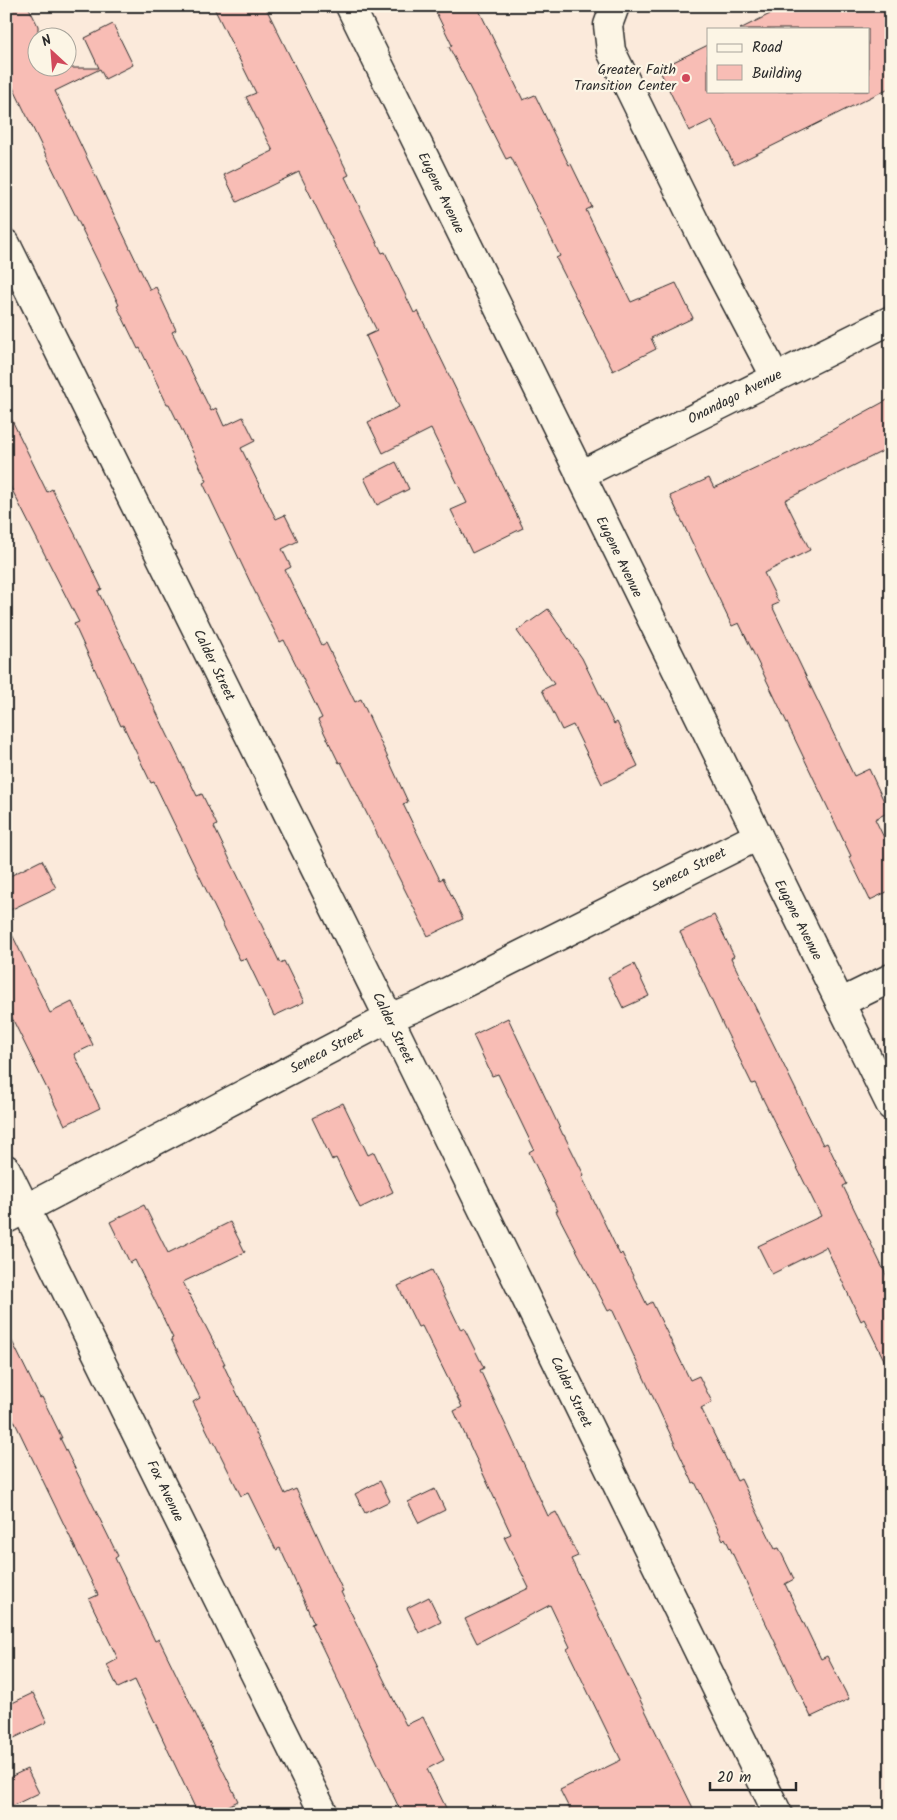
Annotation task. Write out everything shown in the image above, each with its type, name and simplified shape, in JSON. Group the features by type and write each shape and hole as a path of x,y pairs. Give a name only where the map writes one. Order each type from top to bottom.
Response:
{"street":[{"name":"Eugene Avenue","path":"350,6 891,1106"},
{"path":"615,6 608,25 610,51 705,242 775,376"},
{"name":"Calder Street","path":"6,244 389,1018 778,1814"},
{"name":"Onandago Avenue","path":"580,475 775,376 891,320"},
{"name":"Seneca Street","path":"16,1214 389,1018 421,1005 758,836"},
{"path":"840,1003 891,978"},
{"name":"Fox Avenue","path":"6,1169 16,1214 324,1814"}],"building":[{"path":"6,6 28,6 38,26 38,28 28,28 28,78 78,78 78,68 99,68 85,38 113,24 133,65 105,79 100,69 55,91 150,290 156,287 176,330 172,332 211,411 216,408 224,426 243,417 255,441 241,448 276,519 285,515 298,541 282,549 291,567 285,570 322,645 326,643 355,702 361,699 408,802 403,804 440,880 443,878 463,919 428,936 318,720 322,718 284,640 280,642 252,586 203,483 207,481 140,348 138,349 117,306 119,305 6,73"},
{"path":"213,6 265,6 349,175 345,177 382,253 385,252 414,313 418,311 523,528 472,553 451,510 467,503 431,429 383,453 368,422 399,407 366,336 377,331 299,172 237,202 224,175 273,151 246,97 256,93"},
{"path":"433,6 477,6 523,100 535,95 569,165 571,164 592,207 586,210 631,302 676,283 693,318 651,338 656,349 613,371 556,258 560,256 511,157 506,159 449,47 452,45"},
{"name":"Greater Faith Transition Center","path":"786,6 891,6 891,87 734,165 712,120 689,131 659,69 707,45 707,92 870,92 870,28 742,28"},
{"path":"891,398 891,447 785,500 810,550 764,573 779,603 772,606 854,776 869,769 889,812 875,819 891,852 891,890 870,900 849,857 851,856 739,623 732,626 670,496 709,478 714,488 789,453"},
{"path":"6,408 47,492 52,489 82,548 102,589 98,591 197,796 202,794 217,825 214,827 280,963 284,961 304,1002 274,1016 246,958 240,960 154,782 151,783 123,725 121,726 74,624 79,622 6,478"},
{"path":"396,462 409,489 377,505 364,478"},
{"path":"548,609 582,658 614,724 617,722 638,766 602,784 573,725 562,730 542,690 554,684 517,631"},
{"path":"42,860 56,888 6,912 6,878"},
{"path":"714,915 734,956 731,958 823,1145 827,1143 847,1184 843,1186 891,1285 891,1374 864,1319 861,1321 826,1247 772,1274 758,1246 821,1216 755,1083 752,1084 680,932"},
{"path":"6,922 50,1013 72,1002 93,1045 74,1054 100,1108 65,1125 6,1006"},
{"path":"634,964 649,996 623,1008 608,977"},
{"path":"508,1018 584,1175 582,1177 620,1255 622,1253 647,1305 652,1302 690,1380 699,1376 712,1402 701,1408 737,1481 741,1479 775,1549 779,1548 794,1579 785,1584 821,1659 827,1656 849,1699 811,1717 725,1538 723,1540 695,1482 693,1483 612,1309 608,1311 556,1211 558,1211 529,1152 534,1149 498,1074 492,1076 473,1035"},
{"path":"343,1103 368,1155 374,1152 393,1192 360,1208 336,1158 332,1160 312,1118"},
{"path":"144,1205 168,1253 230,1222 245,1252 183,1282 225,1364 223,1364 285,1494 296,1489 343,1591 341,1592 406,1725 423,1717 444,1760 427,1769 449,1814 402,1814 311,1624 314,1623 280,1548 276,1550 248,1493 241,1496 213,1443 193,1402 200,1398 171,1339 173,1338 135,1260 130,1263 110,1222"},
{"path":"432,1270 461,1330 464,1328 484,1368 480,1370 548,1516 556,1512 578,1556 571,1559 696,1814 572,1814 560,1790 621,1760 567,1649 570,1647 550,1605 477,1643 465,1619 529,1588 504,1537 511,1534 454,1411 462,1407 422,1326 418,1327 398,1286"},
{"path":"6,1329 62,1438 60,1438 118,1556 115,1558 155,1641 159,1639 238,1801 212,1814 198,1814 135,1680 118,1688 107,1665 118,1659 89,1599 98,1595 6,1404"},
{"path":"380,1481 390,1501 365,1513 355,1494"},
{"path":"435,1489 445,1510 419,1523 408,1502"},
{"path":"429,1597 441,1622 419,1633 407,1608"},
{"path":"33,1693 47,1722 6,1742 6,1706"},
{"path":"27,1769 39,1793 12,1806 6,1793 6,1779"}],"place":[{"name":"Greater Faith Transition Center","path":"686,78"}]}
